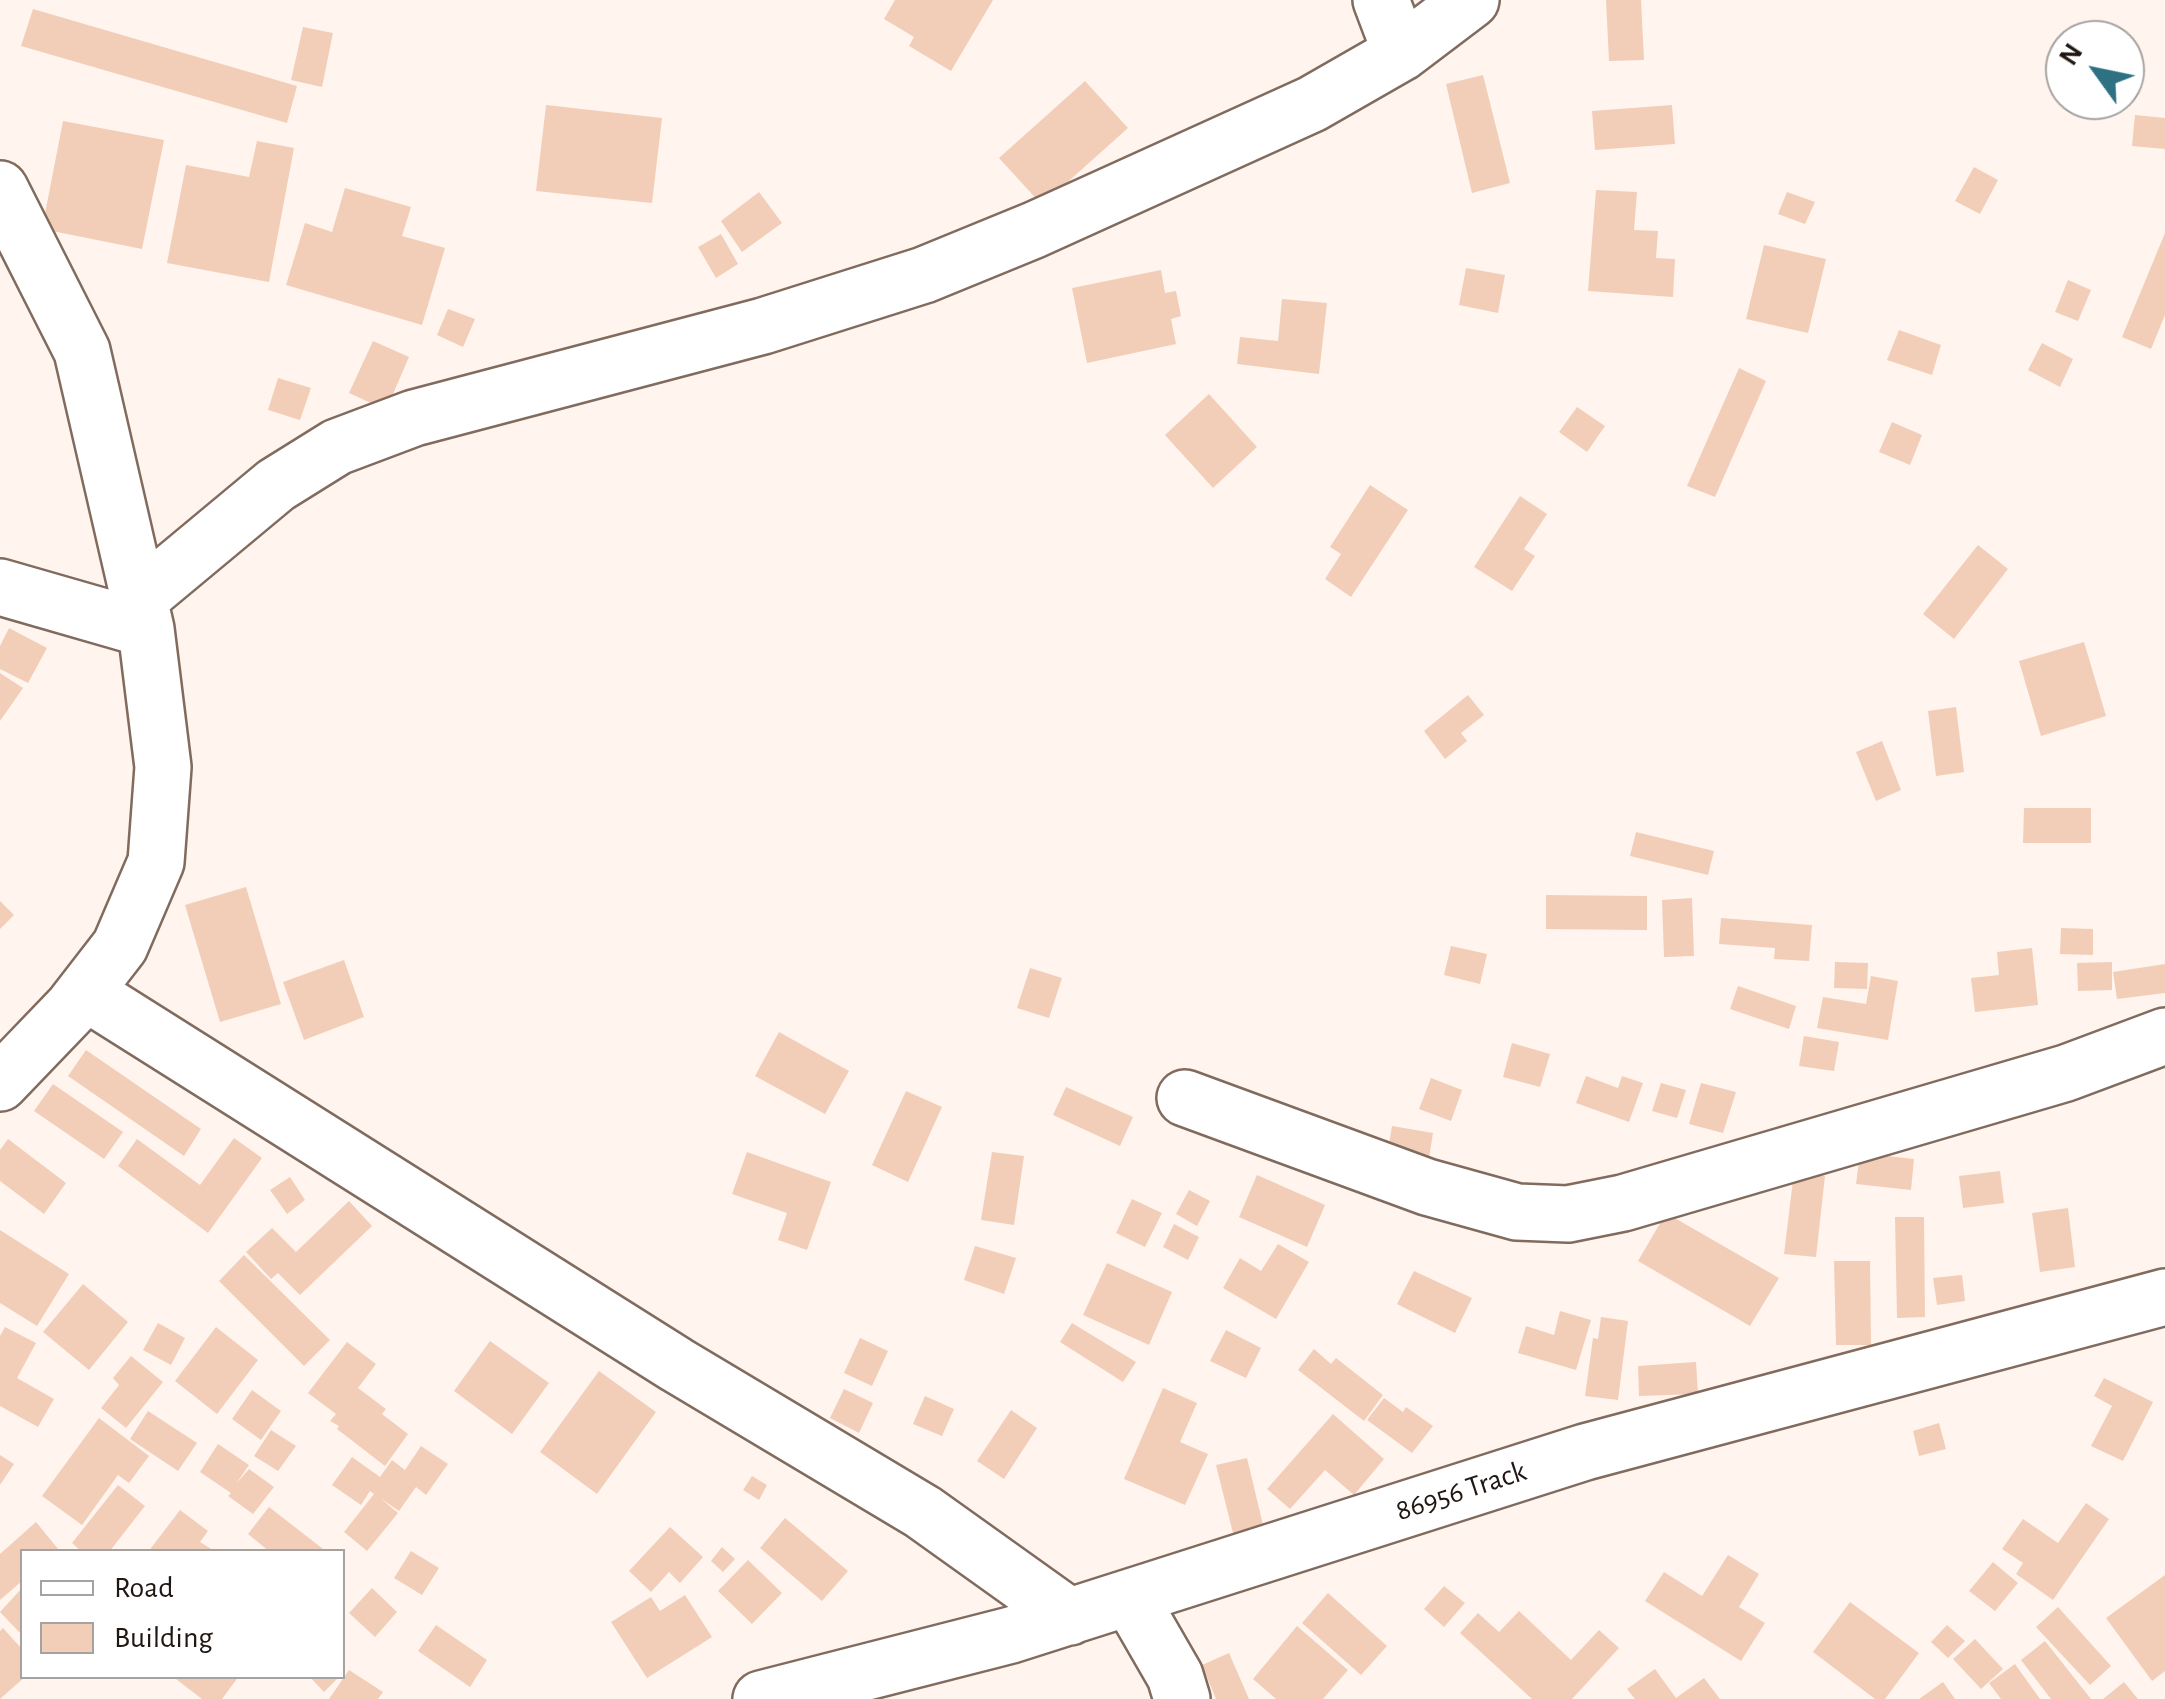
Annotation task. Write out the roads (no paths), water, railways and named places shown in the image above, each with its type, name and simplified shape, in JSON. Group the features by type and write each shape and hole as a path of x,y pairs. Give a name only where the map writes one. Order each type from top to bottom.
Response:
{"street":[{"path":"1381,0 1400,54"},
{"path":"142,614 276,485 338,447 414,418 763,326 924,275 1034,230 1312,104 1400,54 1471,0"},
{"path":"0,189 82,351 142,614 163,767 156,862 120,946 85,992 0,1083"},
{"path":"0,587 142,614"},
{"path":"85,992 678,1365 923,1512 1070,1617"},
{"path":"1186,1098 1426,1187 1517,1212 1568,1214 1623,1203 1937,1112 2066,1073 2165,1036"},
{"name":"86956 Track","path":"761,1699 1070,1617 1585,1452 2165,1297"},
{"path":"1130,1598 1175,1676 1182,1699"}]}
